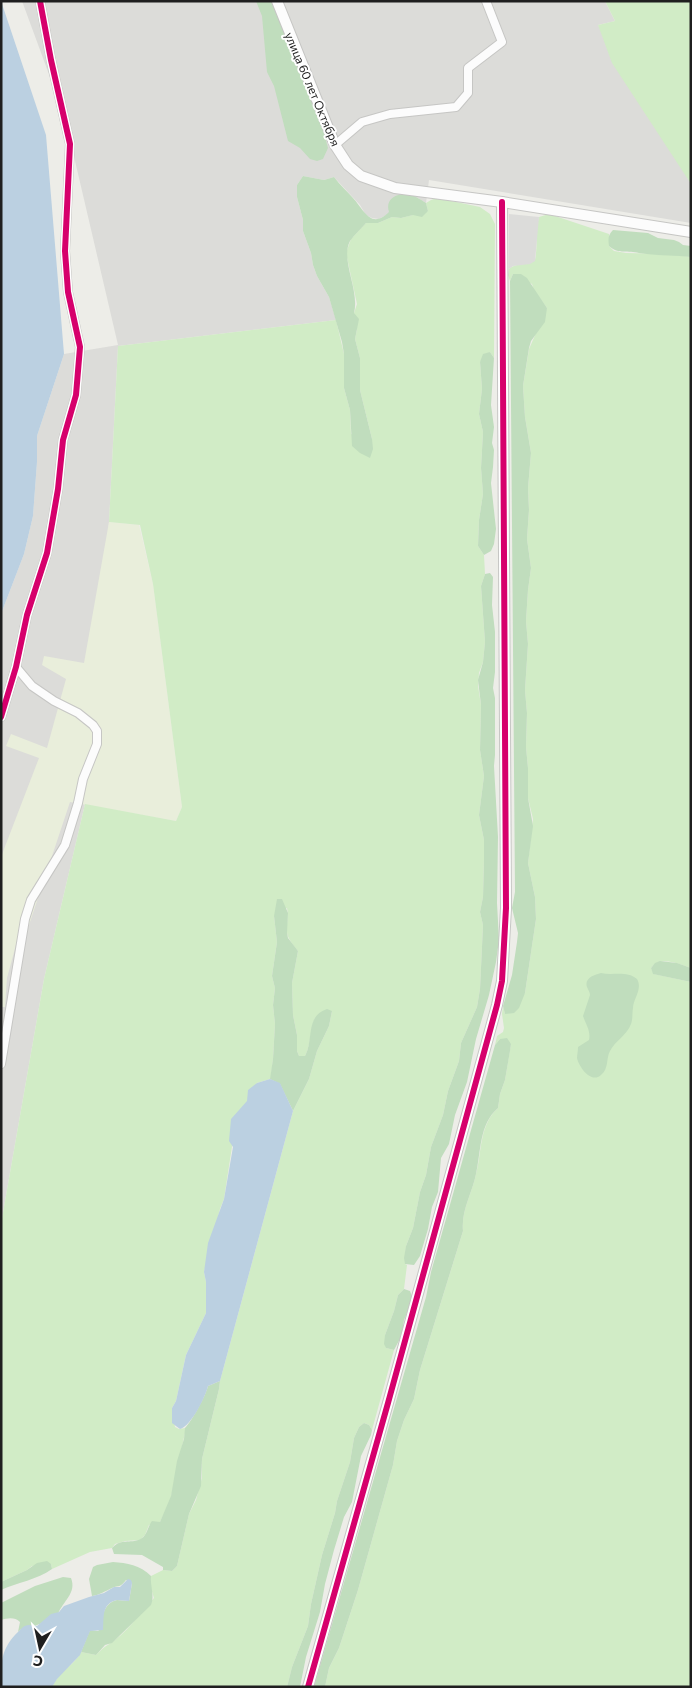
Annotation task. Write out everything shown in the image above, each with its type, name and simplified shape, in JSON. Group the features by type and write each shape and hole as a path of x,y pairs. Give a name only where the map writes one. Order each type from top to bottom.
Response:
{"street":[{"path":"1,717 16,667 27,615 46,553 58,489 63,440 76,395 80,347 68,292 65,251 70,144 40,1"},
{"name":"улица 60 лет Октября","path":"277,1 335,145 348,164 361,176 395,188 502,202 691,232"},
{"path":"335,145 362,122 390,114 456,107 468,94 468,68 502,42 486,1"},
{"path":"308,1687 393,1384 502,981 506,908 502,202"},
{"path":"1,1064 25,919 31,900 65,845 84,779 97,744 97,731 93,725 78,713 54,701 32,686 16,667"}],"shaded area":[{"path":"22,1 605,1 615,21 598,25 691,184 691,223 429,180 426,203 418,198 379,219 366,215 360,205 334,177 324,180 303,176 297,185 297,197 303,220 303,231 317,276 329,297 336,320 118,346 109,522 85,804 44,979 1,1224 1,614 24,554 33,516 37,436 64,354 118,345 65,118"},
{"path":"509,214 539,217 535,261 530,264 513,266 509,269"}],"green space":[{"path":"256,1 273,1 323,129 328,148 323,159 317,161 310,159 300,148 288,141 274,86 267,72 262,16"},
{"path":"605,1 691,1 691,184 612,63 598,25 615,21"},
{"path":"303,176 324,180 334,177 364,212 373,219 383,217 389,212 388,204 392,198 403,194 412,195 426,203 428,211 422,217 413,215 401,218 392,217 378,223 366,223 353,236 348,249 348,266 355,304 354,313 359,319 355,339 360,358 360,390 372,439 373,449 370,458 352,446 350,410 344,388 342,342 329,297 317,276 303,231 303,220 297,197 297,185"},
{"path":"437,198 480,207 490,214 495,224 494,358 490,352 480,362 482,389 479,414 483,432 481,468 483,494 478,546 484,555 485,574 481,586 485,642 478,686 481,705 480,750 484,776 479,815 484,840 483,897 480,912 483,925 480,989 477,1007 461,1043 459,1061 448,1091 443,1115 431,1147 413,1228 406,1246 405,1264 407,1265 404,1289 398,1295 385,1335 386,1348 394,1350 372,1430 369,1425 364,1423 359,1427 354,1438 350,1462 322,1555 308,1626 292,1667 287,1687 52,1687 58,1677 75,1661 81,1652 96,1655 134,1622 154,1598 150,1585 151,1576 163,1570 172,1571 177,1566 189,1514 196,1500 202,1478 202,1459 220,1381 293,1111 309,1079 317,1051 329,1026 332,1011 315,1018 307,1052 305,1056 299,1056 293,1015 292,983 298,951 287,933 287,908 274,916 277,942 272,976 275,988 273,1005 275,1024 271,1077 257,1083 248,1101 237,1114 224,1199 204,1272 206,1282 206,1313 186,1355 176,1401 172,1408 175,1427 179,1429 185,1428 185,1433 170,1502 160,1522 149,1525 145,1535 140,1540 125,1541 115,1544 112,1548 90,1552 52,1569 51,1564 32,1566 1,1582 1,1224 44,979 85,804 176,821 182,807 153,584 140,525 109,522 118,346 336,320 344,354 344,388 350,410 351,434 372,439 360,390 360,358 355,339 357,329 354,313 357,304 346,253 351,239 366,223 378,223 392,217 401,218 428,211 426,203"},
{"path":"549,214 609,234 609,246 614,251 691,257 691,968 664,961 655,964 651,968 654,974 691,982 691,1687 325,1687 329,1668 339,1648 358,1590 393,1465 397,1441 414,1399 420,1370 463,1231 465,1209 478,1166 484,1131 487,1122 498,1108 511,1044 500,1039 495,1045 497,1036 503,1032 504,1028 503,1006 505,1014 525,993 536,919 535,897 528,863 533,819 528,798 525,690 528,644 526,621 531,568 527,539 531,453 525,417 523,386 529,349 547,308 532,284 513,274 510,281 508,275 509,269 512,267 535,260 539,217"},
{"path":"613,230 648,233 658,238 674,240 683,245 691,246 691,257 652,255 613,249 609,246 609,237"},
{"path":"513,274 521,274 527,278 547,308 545,322 531,341 523,386 525,417 531,453 527,539 531,568 526,621 528,644 525,690 528,798 533,826 528,863 535,897 536,919 525,993 519,1008 514,1013 505,1014 503,1006 512,975 518,933 512,908 515,892 510,281"},
{"path":"490,352 494,358 491,405 494,427 492,443 494,450 491,483 496,529 491,551 484,555 478,546 483,494 481,468 483,432 479,414 482,389 480,362 483,354"},
{"path":"109,522 139,525 153,584 182,807 176,821 70,802 27,931 20,930 7,978 5,1007 1,1007 1,857 39,758 6,746 11,734 47,748 66,679 42,665 44,656 84,663"},
{"path":"490,573 493,577 492,605 495,632 493,688 495,698 494,766 498,837 497,903 499,940 489,995 476,1039 467,1082 455,1115 449,1144 441,1158 438,1192 432,1207 428,1229 420,1256 414,1265 405,1264 406,1246 413,1228 431,1147 443,1115 448,1091 459,1061 461,1043 477,1007 480,989 483,925 480,912 483,897 484,840 479,815 484,776 480,750 481,705 478,680 483,662 485,642 481,586 485,574"},
{"path":"277,899 282,899 288,913 288,938 298,951 292,983 293,1015 299,1056 305,1056 308,1050 311,1029 316,1017 320,1012 327,1009 332,1011 329,1026 317,1051 309,1079 293,1111 280,1084 270,1079 275,1024 273,1005 275,988 272,976 277,942 274,916"},
{"path":"660,961 677,963 691,968 691,982 653,974 651,968"},
{"path":"601,973 633,976 637,979 639,986 629,1028 610,1051 604,1073 593,1077 583,1070 577,1057 578,1047 589,1040 589,1031 583,1016 590,995 586,984 590,977"},
{"path":"507,1038 511,1044 498,1108 487,1122 484,1130 476,1174 465,1209 463,1231 420,1370 414,1399 397,1441 393,1465 358,1590 339,1648 329,1668 325,1687 314,1687 426,1297 431,1272 495,1045 500,1039"},
{"path":"404,1289 410,1291 413,1299 404,1320 402,1335 394,1350 386,1348 384,1344 385,1335 398,1295"},
{"path":"220,1381 202,1459 201,1486 189,1514 177,1566 172,1571 163,1570 163,1567 142,1555 114,1554 112,1548 116,1545 142,1538 152,1521 160,1522 171,1496 185,1428 198,1408 208,1386"},
{"path":"364,1423 369,1425 372,1430 371,1435 361,1456 352,1502 344,1517 334,1550 300,1687 287,1687 292,1667 308,1626 322,1555 350,1462 354,1438 359,1427"},
{"path":"47,1561 51,1564 52,1569 46,1573 1,1590 1,1582 27,1570 37,1563"},
{"path":"113,1562 133,1565 151,1576 153,1598 151,1605 112,1643 105,1645 96,1655 81,1652 90,1630 98,1631 103,1627 103,1615 106,1607 117,1600 129,1601 132,1583 126,1580 121,1585 92,1596 89,1579 93,1567"},
{"path":"63,1577 71,1578 72,1588 69,1597 58,1614 51,1616 40,1624 18,1632 20,1622 18,1620 11,1618 1,1620 1,1603 35,1586"}],"water":[{"path":"1,1 46,135 64,354 37,436 33,516 24,554 1,614"},
{"path":"270,1079 280,1083 293,1111 220,1381 208,1386 201,1404 193,1417 189,1423 180,1429 172,1423 172,1408 176,1401 186,1355 206,1313 206,1282 204,1272 208,1243 224,1199 233,1147 229,1141 231,1119 247,1101 248,1090 257,1083"},
{"path":"128,1579 132,1583 129,1601 117,1600 108,1604 104,1612 103,1630 90,1631 80,1655 57,1679 52,1687 1,1687 2,1663 5,1650 24,1626 37,1626 51,1614 59,1612 64,1606 104,1593 114,1587 120,1587"}],"cycle path":[{"path":"1,717 16,667 27,615 47,553 58,489 63,440 76,395 80,347 68,292 65,251 70,144 40,1"},
{"path":"308,1687 388,1403 502,981 506,908 502,202"}]}
